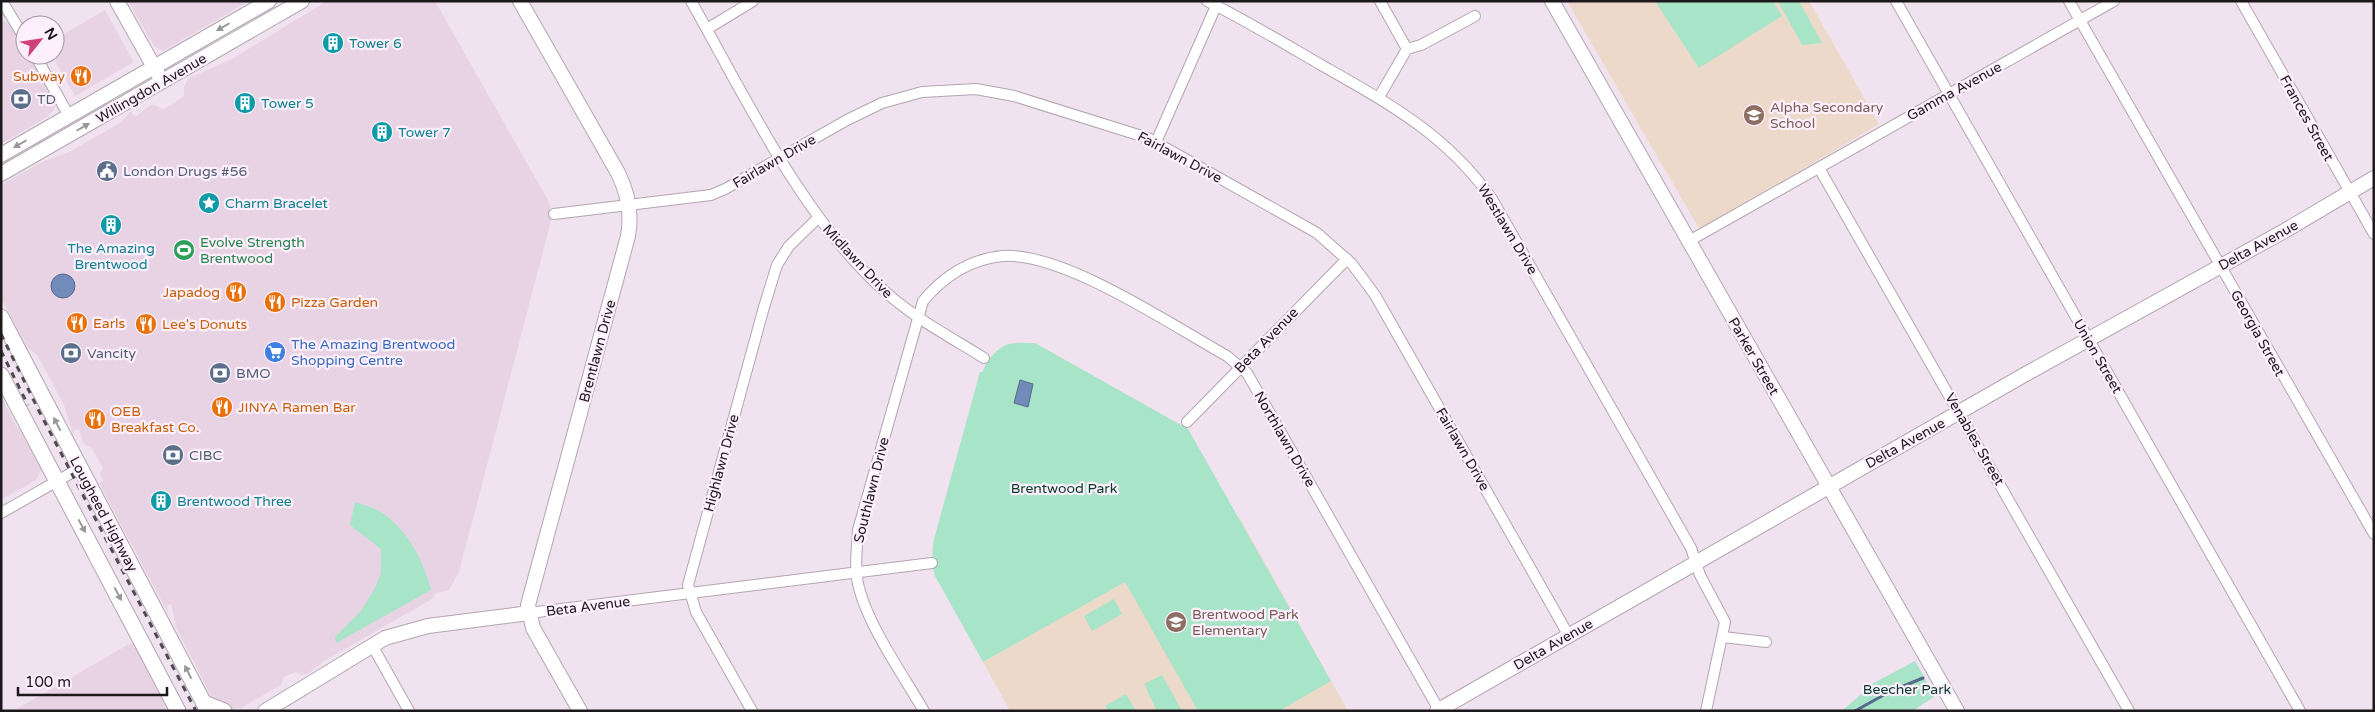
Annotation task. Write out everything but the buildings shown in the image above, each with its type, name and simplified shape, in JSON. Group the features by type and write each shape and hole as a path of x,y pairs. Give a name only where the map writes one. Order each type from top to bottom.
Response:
{"main road":[{"name":"Lougheed Highway","path":"1,317 206,707"},
{"name":"Lougheed Highway","path":"1,375 178,711"},
{"path":"206,707 224,711"}],"street":[{"path":"2,1 15,22"},
{"path":"117,1 162,81"},
{"name":"Willingdon Avenue","path":"1,155 269,1"},
{"name":"Willingdon Avenue","path":"1,174 302,1"},
{"name":"Brentlawn Drive","path":"520,1 618,173 629,206 630,215 628,236 528,602 533,628 580,711"},
{"name":"Midlawn Drive","path":"691,1 781,158 818,218 849,255 888,294 918,316 984,358"},
{"path":"706,29 753,1"},
{"path":"1380,1 1407,49"},
{"name":"Parker Street","path":"1552,1 1957,711"},
{"name":"Union Street","path":"1896,1 2300,711"},
{"name":"Georgia Street","path":"2069,1 2374,534"},
{"name":"Gamma Avenue","path":"1689,241 1948,93 2114,1"},
{"name":"Frances Street","path":"2241,1 2374,234"},
{"path":"1156,142 1211,4"},
{"name":"Westlawn Drive","path":"1211,4 1379,97 1416,120 1446,146 1479,180 1492,199 1687,541 1700,575 1725,619 1723,637 1706,711"},
{"path":"1379,97 1407,49 1421,45 1474,16"},
{"path":"41,65 69,116"},
{"name":"Fairlawn Drive","path":"554,214 711,195 781,158 846,120 882,103 922,92 954,88 987,90 1014,96 1138,134 1156,142 1309,228 1346,258 1375,295 1569,636"},
{"name":"Venables Street","path":"1819,168 2129,711"},
{"name":"Delta Avenue","path":"1438,710 1959,412 2374,178"},
{"name":"Highlawn Drive","path":"689,593 688,585 777,265 789,246 818,218"},
{"name":"Northlawn Drive","path":"918,316 923,301 933,289 967,265 987,258 1006,256 1032,260 1088,278 1227,356 1241,366 1248,374 1438,710"},
{"name":"Beta Avenue","path":"1186,422 1346,258"},
{"name":"Southlawn Drive","path":"918,316 858,530 857,573 859,589 870,616 924,711"},
{"path":"1,512 80,468"},
{"name":"Beta Avenue","path":"264,711 372,645 396,634 428,626 932,563"},
{"path":"689,593 696,612 752,711"},
{"path":"1723,637 1766,642"},
{"path":"372,645 409,711"}],"shaded area":[{"path":"128,1 249,1 163,51 154,46"},
{"name":"The Amazing Brentwood Shopping Centre","path":"327,1 435,1 549,202 552,217 459,572 449,590 436,593 432,599 324,661 308,674 302,675 295,672 284,677 281,685 241,708 230,709 216,702 210,694 176,627 171,604 167,605 168,613 99,483 103,481 100,474 103,468 91,447 84,444 79,429 75,430 73,434 64,405 38,356 27,347 1,298 1,185 42,162 69,152 120,123 132,110 132,114 135,117 151,105 155,105 163,110 184,96 184,87 189,78 232,59"},
{"name":"Alpha Secondary School","path":"1567,1 1809,1 1879,124 1700,230"},
{"path":"105,10 133,61 75,96 58,65 65,65 65,33"},
{"path":"1,21 8,22 15,32 15,65 35,65 56,104 54,110 47,117 1,144"},
{"path":"1,395 16,426 28,440 42,469 36,480 1,500"},
{"name":"Brentwood Park Elementary","path":"1239,517 1348,711 1010,711 983,662"},
{"path":"134,642 168,711 13,711 129,644"}],"green space":[{"path":"1655,1 1773,1 1782,16 1699,68"},
{"path":"1778,1 1799,1 1822,43 1802,45"},
{"name":"Brentwood Park","path":"1035,343 1188,429 1331,681 1279,711 1198,711 1125,582 983,662 935,576 932,563 933,543 980,372 983,372 993,355 1006,345"},
{"path":"355,502 381,512 399,527 419,557 431,590 336,643 335,637 361,611 375,588 381,573 381,549 350,525"},
{"path":"1114,599 1122,614 1092,631 1084,616"},
{"name":"Beecher Park","path":"1915,661 1935,696 1913,711 1842,711 1874,683"},
{"path":"1162,675 1182,711 1157,711 1144,684"},
{"path":"1126,694 1136,711 1108,711 1105,706"}],"water":[{"path":"63,274 68,275 74,281 74,291 68,297 63,298 58,297 52,291 51,286 52,281 58,275"},
{"path":"1020,380 1033,384 1028,407 1014,403"}],"waterway":[{"path":"1855,711 1889,692 1923,678"}],"railway":[{"path":"1,334 39,411 196,711"},
{"path":"1,351 28,405"}],"place":[{"name":"Tower 6","path":"333,43"},
{"name":"Subway","path":"81,76"},
{"name":"TD","path":"21,99"},
{"name":"Tower 5","path":"245,103"},
{"name":"Alpha Secondary School","path":"1754,115"},
{"name":"Tower 7","path":"382,132"},
{"name":"London Drugs #56","path":"107,171"},
{"name":"Charm Bracelet","path":"209,203"},
{"name":"The Amazing Brentwood","path":"111,225"},
{"name":"Evolve Strength Brentwood","path":"184,250"},
{"name":"Japadog","path":"236,292"},
{"name":"Pizza Garden","path":"275,302"},
{"name":"Earls","path":"77,323"},
{"name":"Lee's Donuts","path":"146,324"},
{"name":"The Amazing Brentwood Shopping Centre","path":"275,352"},
{"name":"Vancity","path":"71,353"},
{"name":"BMO","path":"220,373"},
{"name":"JINYA Ramen Bar","path":"222,407"},
{"name":"OEB Breakfast Co.","path":"95,419"},
{"name":"CIBC","path":"173,455"},
{"name":"Brentwood Three","path":"161,501"},
{"name":"Brentwood Park Elementary","path":"1176,622"}]}
